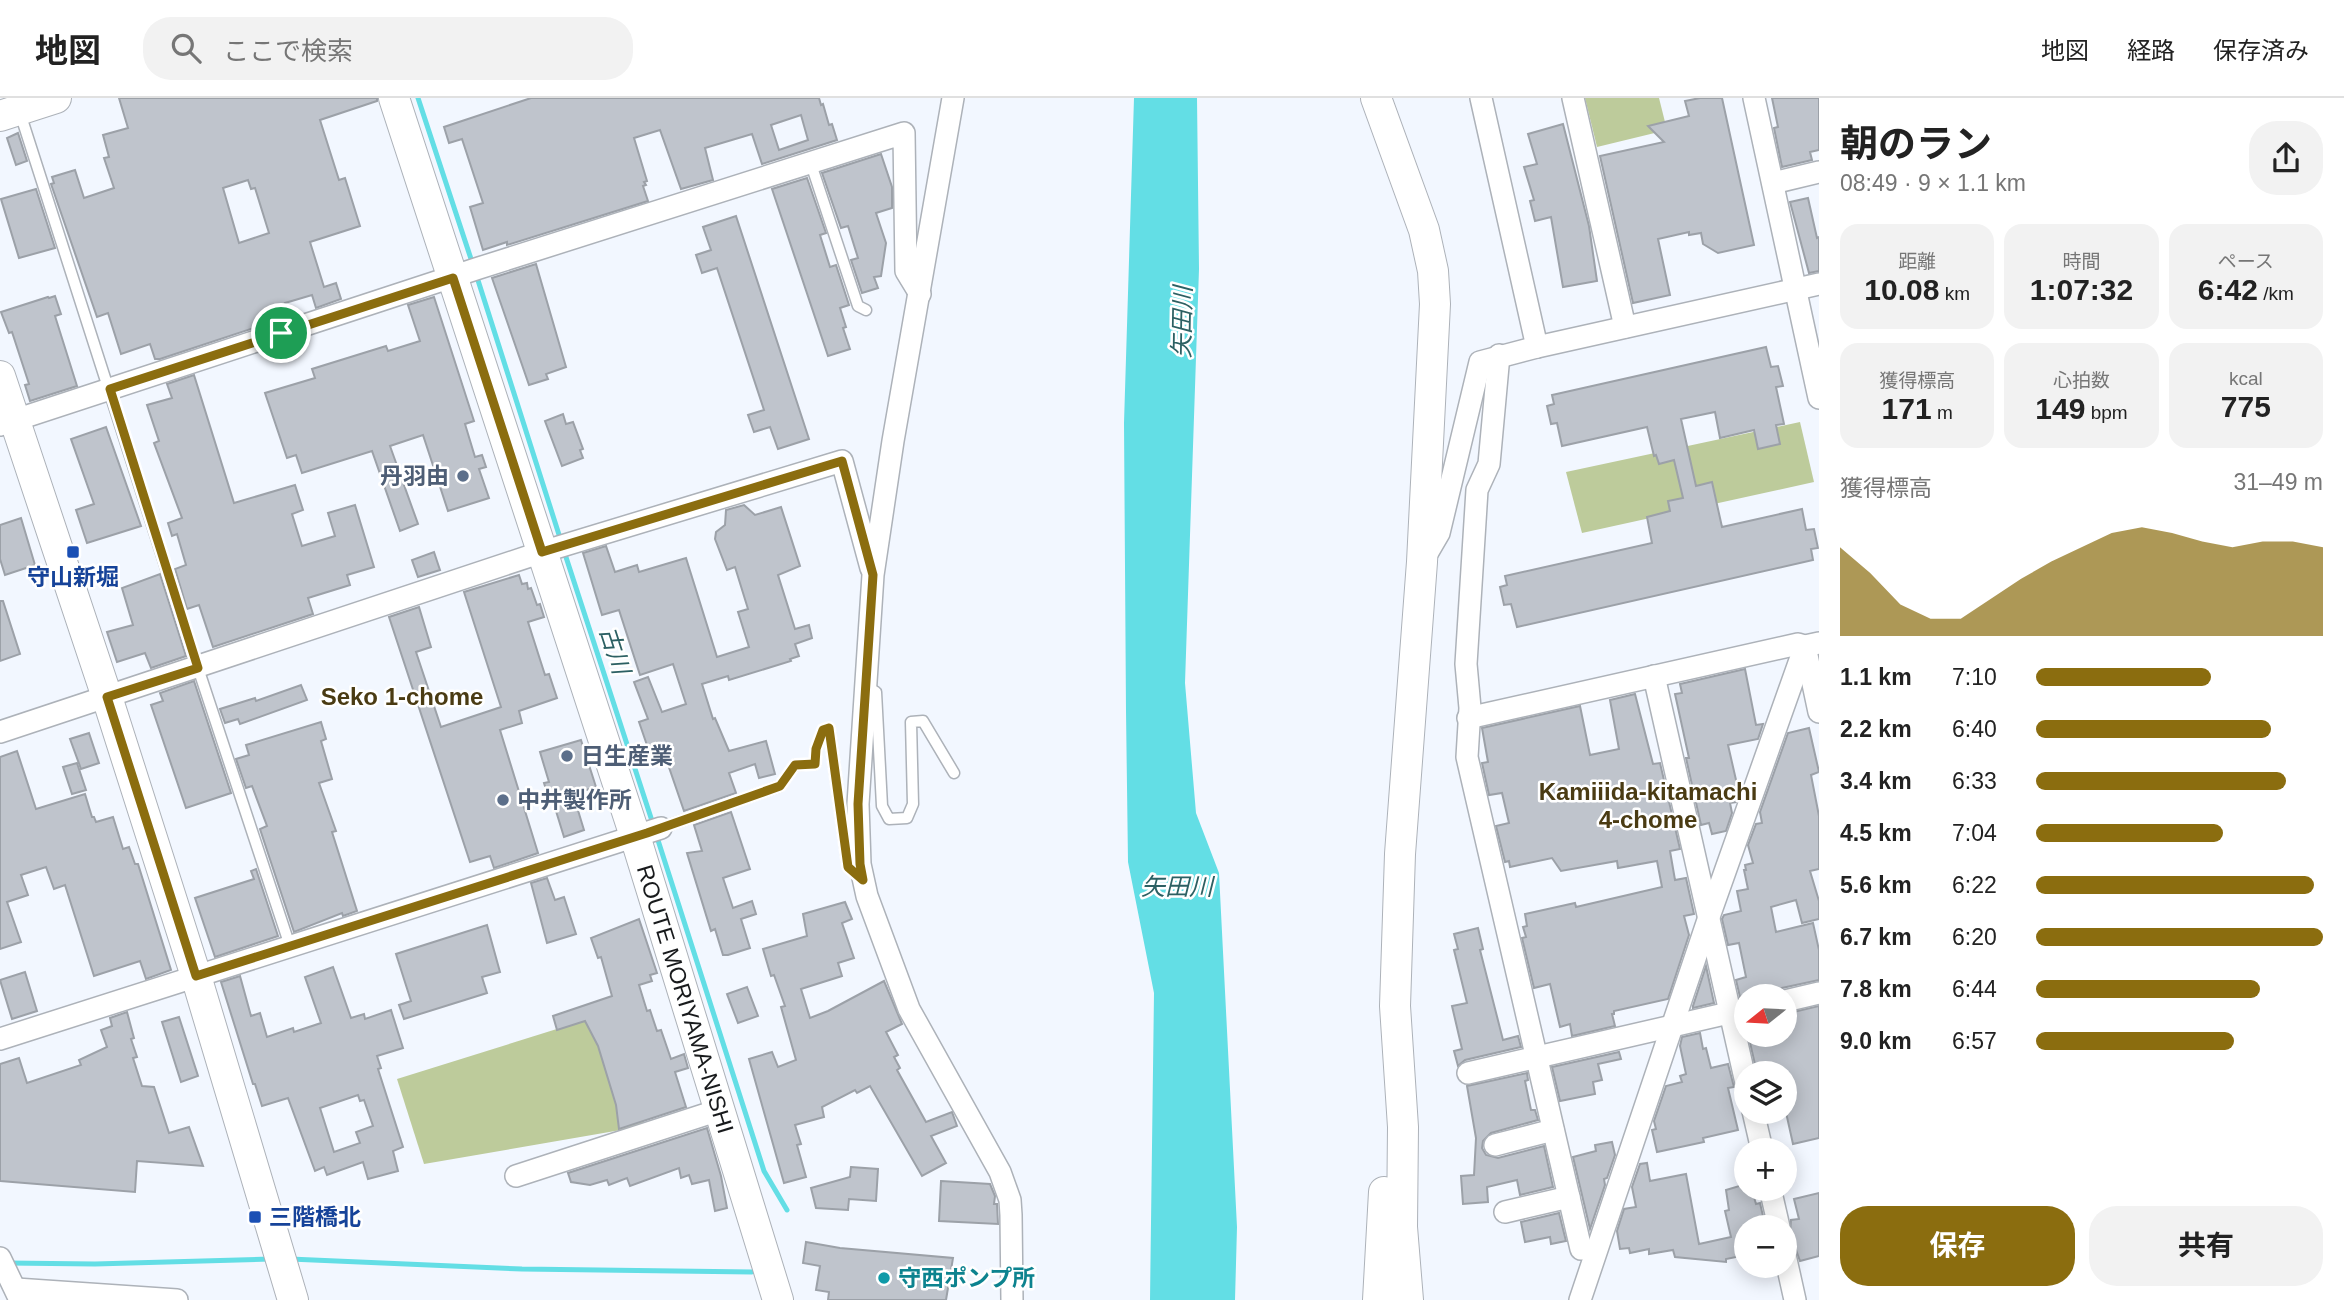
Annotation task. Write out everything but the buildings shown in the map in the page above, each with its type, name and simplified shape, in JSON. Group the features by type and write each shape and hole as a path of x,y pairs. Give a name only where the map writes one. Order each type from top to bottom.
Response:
{"street":[{"path":"12,108 56,98"},
{"name":"ROUTE MORIYAMA-NISHI","path":"394,98 466,273 648,832 719,1110 778,1300"},
{"path":"953,98 893,440 873,575 858,804 860,864 867,896 909,1009 1000,1172 1010,1200 1012,1300"},
{"path":"1376,98 1424,230 1433,271 1434,337 1422,562 1400,854 1395,1006 1378,1300"},
{"path":"1481,98 1537,346"},
{"path":"1573,98 1625,327"},
{"path":"1754,98 1819,398"},
{"path":"7,423 904,133 906,271 920,294"},
{"path":"1773,183 1819,172"},
{"path":"1422,562 1439,533 1480,362 1537,346 1819,284"},
{"path":"1499,355 1489,464 1477,490 1466,664 1469,708 1467,757 1581,1249"},
{"path":"0,376 7,423 107,697 196,976 290,1292"},
{"path":"0,732 556,548 842,461 873,575"},
{"path":"1468,718 1798,644 1812,644"},
{"path":"1812,644 1819,712"},
{"path":"1580,1300 1710,915 1812,644"},
{"path":"1654,676 1710,915 1734,994"},
{"path":"0,1040 648,832"},
{"path":"1797,998 1819,993"},
{"path":"1395,1006 1403,1127 1402,1227 1408,1300"},
{"path":"1468,1073 1734,1012"},
{"path":"516,1176 719,1110"},
{"path":"1495,1145 1553,1130"},
{"path":"1505,1212 1569,1197"},
{"path":"0,1258 16,1290 177,1300"},
{"path":"1790,1278 1795,1300"}],"lane":[{"path":"12,108 110,389 290,946"},
{"path":"810,162 858,306 866,310"},
{"path":"866,686 876,692 882,806 890,819 907,818 913,804 911,722 923,721 954,773"},
{"path":"648,832 780,786 795,765 815,764 816,749 823,730 829,728 848,867 863,880"}],"green space":[{"path":"1585,98 1659,98 1667,130 1597,147"},
{"path":"1800,422 1814,482 1582,533 1566,472"},
{"path":"608,1013 642,1101 644,1126 424,1164 397,1079"}],"water":[{"name":"矢田川","path":"1134,98 1197,98 1199,269 1185,683 1196,813 1219,873 1237,1227 1235,1300 1150,1300 1154,993 1128,862 1124,423"}],"waterway":[{"name":"古川","path":"418,98 473,265"},
{"name":"古川","path":"476,274 561,541"},
{"name":"古川","path":"564,551 653,824"},
{"name":"古川","path":"656,834 764,1171 787,1210"},
{"path":"7,1263 95,1264 270,1259"},
{"path":"290,1259 522,1269 752,1272"}],"place":[{"name":"丹羽由","path":"463,476"},
{"name":"守山新堀","path":"73,552"},
{"name":"日生産業","path":"567,756"},
{"name":"中井製作所","path":"503,800"},
{"name":"三階橋北","path":"255,1217"},
{"name":"守西ポンプ所","path":"884,1278"}],"district":[{"name":"Seko 1-chome","path":"402,696"},
{"name":"Kamiiida-kitamachi 4-chome","path":"1648,805"}],"route":[{"path":"453,278 542,552 842,461 873,575 858,804 863,880 848,867 829,728 823,730 816,749 815,764 795,765 780,786 647,833 196,976 107,697 198,668 110,389 281,333 453,278"}]}
